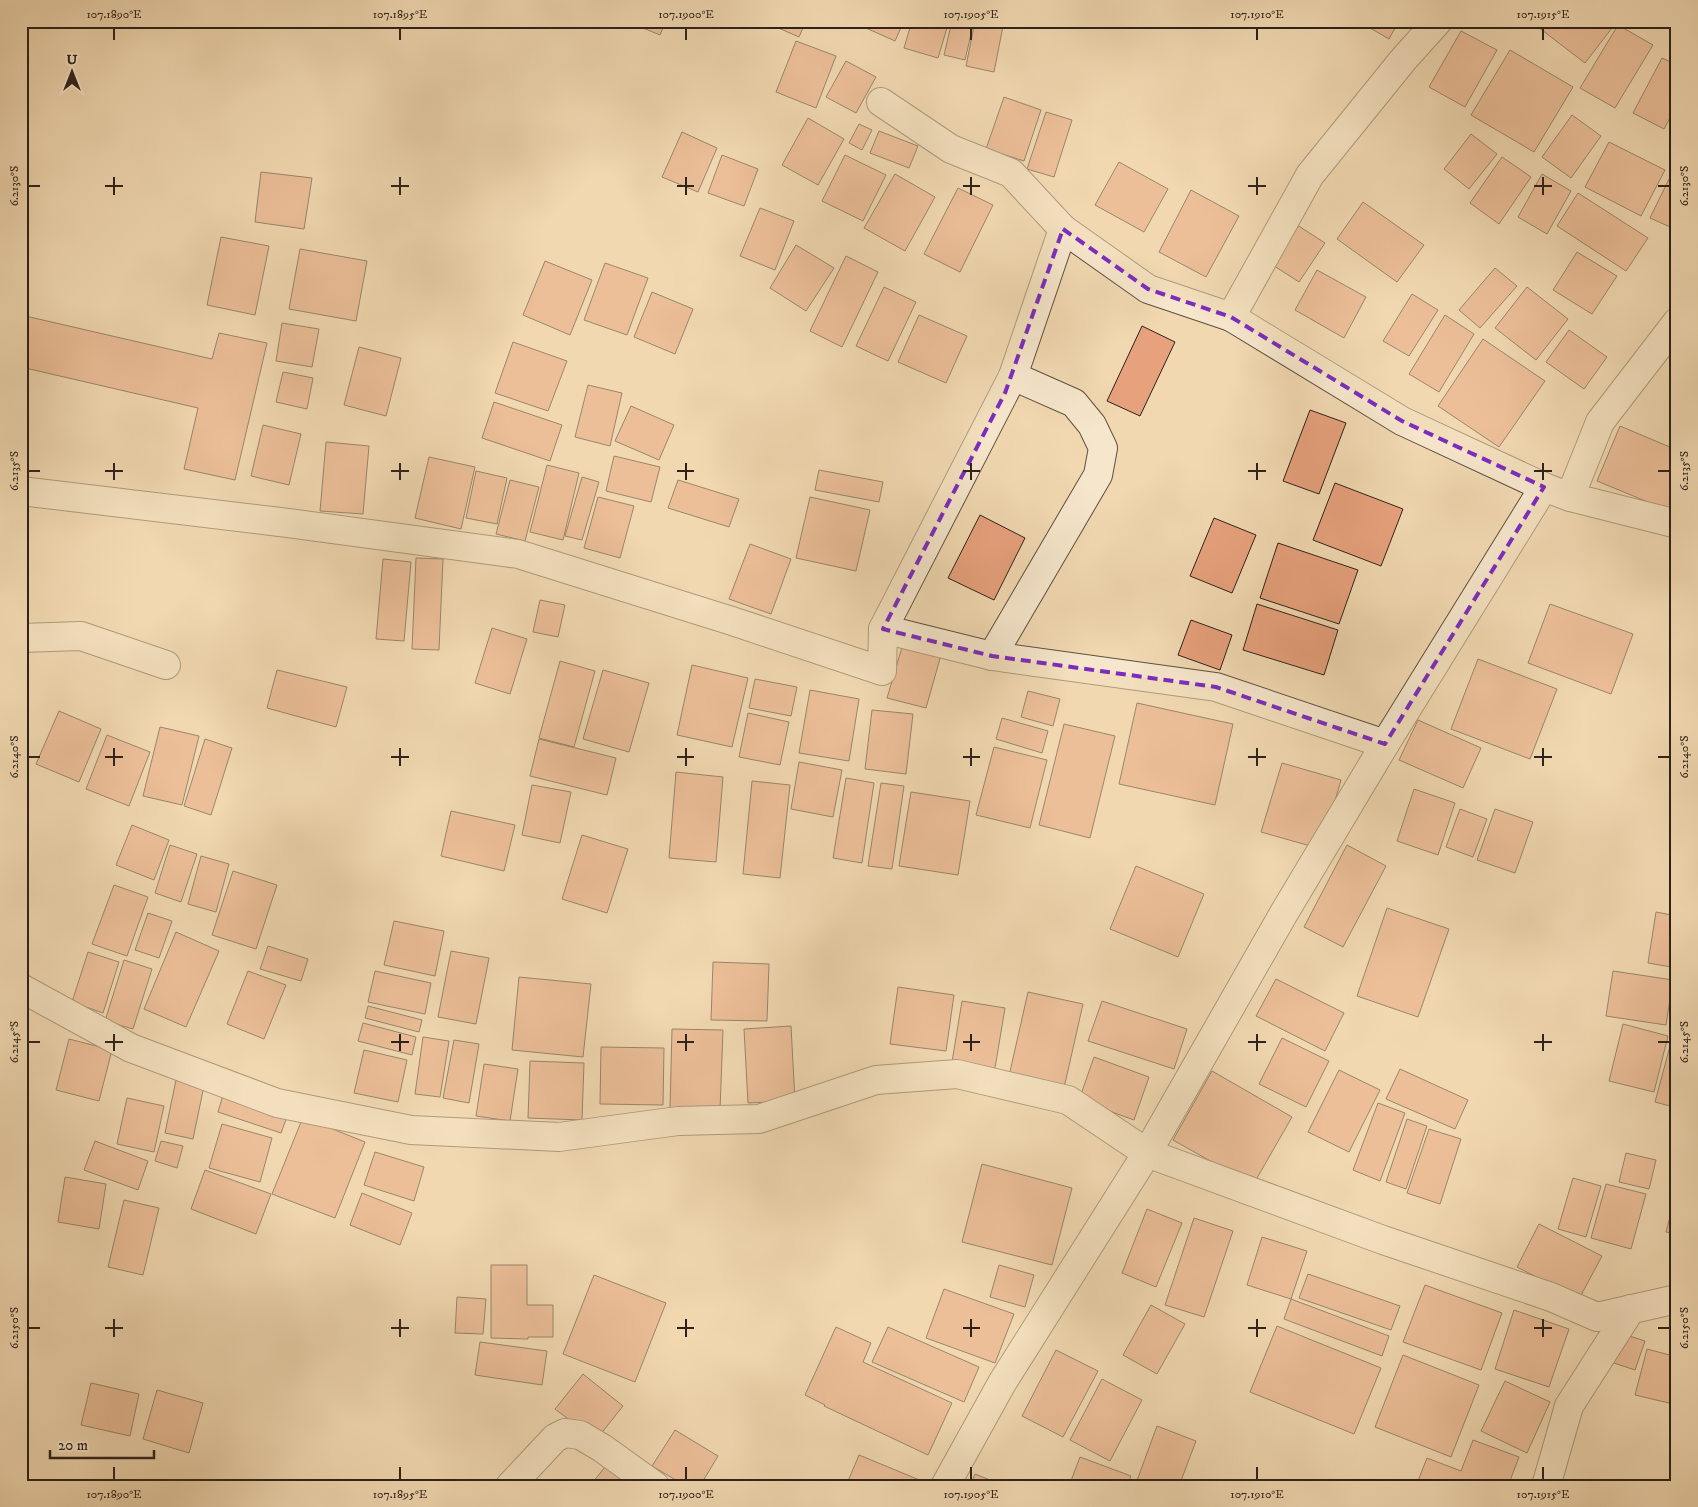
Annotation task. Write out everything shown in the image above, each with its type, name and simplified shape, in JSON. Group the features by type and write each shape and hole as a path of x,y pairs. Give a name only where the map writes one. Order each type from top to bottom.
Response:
{"street":[{"path":"1231,317 1310,175 1403,60 1438,21"},
{"path":"881,102 951,149 1011,173 1063,229 1148,289 1231,317 1402,420 1544,487 1570,496 1677,524"},
{"path":"21,491 288,523 518,554 732,621 882,671 883,629 1013,376 1063,229"},
{"path":"1570,496 1600,422 1677,322"},
{"path":"992,656 1098,475 1103,448 1092,425 1074,403 1013,376"},
{"path":"946,1486 1002,1383 1147,1153 1284,913 1384,744 1544,487"},
{"path":"883,629 992,656 1216,687 1384,744"},
{"path":"21,638 81,636 166,665"},
{"path":"21,988 131,1048 278,1103 411,1130 559,1137 678,1121 759,1119 876,1080 957,1074 1068,1100 1147,1153 1383,1240 1551,1297 1596,1317 1677,1299"},
{"path":"1546,1486 1569,1406 1631,1309"},
{"path":"510,1486 555,1438 565,1432 580,1435 602,1448 654,1486"}],"highlighted area":[{"path":"1063,229 1148,289 1231,317 1402,421 1544,487 1385,744 1216,687 992,656 883,629 1005,393"}],"building":[{"path":"626,21 666,21 660,35"},
{"path":"768,21 806,21 799,37 767,23"},
{"path":"858,21 904,21 895,41 857,24"},
{"path":"912,21 949,21 938,58 904,48"},
{"path":"952,21 974,21 965,60 944,55"},
{"path":"975,21 1004,21 994,72 966,66"},
{"path":"1358,21 1399,21 1389,39"},
{"path":"1542,21 1604,21 1612,28 1585,63 1538,27"},
{"path":"1618,25 1653,45 1615,108 1580,88"},
{"path":"1461,31 1497,50 1465,107 1429,87"},
{"path":"796,41 836,56 816,108 776,92"},
{"path":"1510,50 1573,87 1534,152 1471,115"},
{"path":"1662,58 1677,65 1677,105 1664,129 1633,113"},
{"path":"846,61 876,77 856,113 826,97"},
{"path":"1004,97 1041,110 1024,161 986,149"},
{"path":"1046,112 1072,120 1054,177 1027,169"},
{"path":"1572,115 1601,136 1571,178 1542,157"},
{"path":"808,118 844,139 818,185 782,165"},
{"path":"1677,123 1677,138 1670,135"},
{"path":"859,124 872,130 862,150 849,143"},
{"path":"879,131 918,146 909,168 870,153"},
{"path":"682,132 717,148 698,192 662,177"},
{"path":"1471,134 1497,154 1469,189 1444,169"},
{"path":"1609,142 1665,170 1641,216 1585,187"},
{"path":"722,155 758,169 744,206 708,193"},
{"path":"845,155 886,175 863,221 822,201"},
{"path":"1502,157 1531,177 1499,224 1470,203"},
{"path":"1119,162 1168,189 1144,232 1095,205"},
{"path":"261,172 312,178 304,229 255,222"},
{"path":"895,174 935,197 905,251 864,228"},
{"path":"1542,174 1571,191 1547,234 1518,217"},
{"path":"1669,179 1677,183 1677,230 1650,218"},
{"path":"958,188 993,205 960,272 924,254"},
{"path":"1191,190 1239,216 1206,277 1159,252"},
{"path":"1578,193 1648,238 1626,271 1557,226"},
{"path":"1363,202 1424,245 1397,282 1337,239"},
{"path":"760,208 794,221 775,270 740,256"},
{"path":"1294,223 1325,243 1299,282 1268,262"},
{"path":"221,237 269,246 255,315 207,305"},
{"path":"796,245 834,268 806,311 770,288"},
{"path":"300,249 367,261 356,321 289,309"},
{"path":"1577,252 1617,276 1592,314 1553,290"},
{"path":"846,256 878,272 842,347 810,331"},
{"path":"545,261 592,280 570,335 523,315"},
{"path":"605,263 648,278 627,335 584,320"},
{"path":"1495,268 1517,286 1480,328 1459,310"},
{"path":"1317,270 1366,297 1344,338 1295,310"},
{"path":"884,287 916,302 888,361 856,346"},
{"path":"1527,287 1568,319 1536,360 1495,328"},
{"path":"652,292 693,309 675,354 634,337"},
{"path":"1412,294 1438,310 1409,356 1383,341"},
{"path":"21,315 212,359 219,333 267,343 235,480 184,469 198,408 21,367"},
{"path":"919,315 967,336 946,383 898,362"},
{"path":"1445,315 1474,334 1439,392 1409,374"},
{"path":"282,323 319,329 312,367 276,361"},
{"path":"1142,326 1175,342 1140,416 1107,401"},
{"path":"1569,330 1607,357 1584,389 1546,362"},
{"path":"1483,339 1545,381 1499,447 1438,406"},
{"path":"513,342 567,361 548,411 495,393"},
{"path":"359,347 401,358 386,416 344,405"},
{"path":"283,372 313,378 307,409 276,402"},
{"path":"588,385 622,393 610,446 575,437"},
{"path":"494,402 562,425 550,461 482,438"},
{"path":"631,406 674,425 659,460 615,441"},
{"path":"1310,410 1346,423 1319,494 1283,481"},
{"path":"263,425 301,434 289,485 251,476"},
{"path":"1620,426 1677,450 1677,514 1597,481"},
{"path":"326,442 369,446 363,514 320,511"},
{"path":"614,456 660,467 651,502 606,491"},
{"path":"429,457 475,467 461,529 415,518"},
{"path":"547,465 579,473 563,540 530,532"},
{"path":"819,470 883,482 879,502 815,490"},
{"path":"476,471 507,478 497,524 466,518"},
{"path":"582,477 599,482 582,540 565,536"},
{"path":"510,480 539,487 525,541 496,534"},
{"path":"678,480 739,499 729,527 668,508"},
{"path":"1335,483 1403,509 1381,566 1313,540"},
{"path":"598,497 634,506 620,558 584,548"},
{"path":"810,497 870,510 856,571 796,558"},
{"path":"980,515 1025,538 994,600 948,578"},
{"path":"1214,518 1256,535 1232,593 1190,576"},
{"path":"1278,543 1358,570 1339,624 1260,598"},
{"path":"750,544 791,559 771,614 729,599"},
{"path":"416,558 443,559 439,650 412,649"},
{"path":"383,559 411,562 404,641 376,639"},
{"path":"540,600 565,605 558,637 533,632"},
{"path":"1257,604 1338,630 1324,675 1243,650"},
{"path":"1550,604 1633,634 1611,694 1528,663"},
{"path":"1191,620 1232,635 1220,670 1178,655"},
{"path":"492,628 527,639 510,694 475,683"},
{"path":"903,644 941,655 926,708 887,698"},
{"path":"1478,659 1557,689 1530,759 1451,729"},
{"path":"560,661 595,671 574,747 539,738"},
{"path":"692,665 748,678 732,747 677,735"},
{"path":"277,670 347,687 336,727 267,708"},
{"path":"603,670 649,683 629,752 583,739"},
{"path":"755,679 797,687 791,716 749,708"},
{"path":"810,690 859,699 849,761 799,753"},
{"path":"1028,691 1060,699 1053,726 1021,717"},
{"path":"1137,703 1233,724 1215,805 1119,784"},
{"path":"872,710 913,714 906,774 865,769"},
{"path":"59,711 101,729 79,782 36,764"},
{"path":"748,713 789,722 780,765 739,757"},
{"path":"1002,718 1048,731 1042,753 996,739"},
{"path":"1418,720 1481,748 1463,788 1399,760"},
{"path":"1064,724 1115,736 1090,838 1039,825"},
{"path":"160,727 199,736 182,805 143,796"},
{"path":"107,735 150,752 129,806 86,789"},
{"path":"205,739 232,748 211,815 184,806"},
{"path":"539,739 616,758 607,795 530,776"},
{"path":"994,747 1047,760 1030,828 976,815"},
{"path":"799,762 842,770 833,817 791,809"},
{"path":"1282,763 1341,780 1321,849 1261,832"},
{"path":"676,772 723,777 716,862 669,858"},
{"path":"846,778 874,783 862,863 833,858"},
{"path":"752,781 790,785 780,878 743,874"},
{"path":"881,783 904,786 892,869 868,866"},
{"path":"532,785 571,792 560,843 522,835"},
{"path":"1414,789 1455,803 1438,855 1397,841"},
{"path":"911,792 970,801 958,875 899,866"},
{"path":"1460,809 1487,819 1473,857 1446,847"},
{"path":"1495,809 1533,822 1515,873 1477,860"},
{"path":"451,811 515,825 504,871 441,856"},
{"path":"132,825 169,840 154,880 116,865"},
{"path":"582,835 628,849 607,913 562,899"},
{"path":"170,845 197,854 181,902 155,893"},
{"path":"1347,845 1386,866 1343,947 1304,927"},
{"path":"201,856 229,864 216,912 188,904"},
{"path":"1136,866 1204,894 1178,957 1110,929"},
{"path":"233,871 277,885 256,949 212,935"},
{"path":"114,885 148,897 127,956 92,944"},
{"path":"1387,908 1449,929 1418,1017 1357,996"},
{"path":"1656,912 1677,916 1677,968 1648,963"},
{"path":"148,913 172,921 159,958 135,950"},
{"path":"394,921 444,931 435,976 384,965"},
{"path":"176,932 219,951 186,1027 144,1009"},
{"path":"268,946 308,959 301,981 260,969"},
{"path":"451,951 489,958 476,1024 438,1017"},
{"path":"88,952 119,962 103,1013 72,1002"},
{"path":"124,960 152,969 133,1029 105,1021"},
{"path":"713,962 769,964 767,1021 711,1020"},
{"path":"248,971 286,985 264,1039 227,1024"},
{"path":"375,971 431,983 425,1014 368,1002"},
{"path":"1613,971 1673,980 1666,1025 1606,1016"},
{"path":"519,977 591,984 583,1057 512,1050"},
{"path":"1276,979 1344,1013 1325,1051 1256,1016"},
{"path":"898,987 954,995 946,1051 890,1044"},
{"path":"1028,992 1083,1004 1064,1088 1009,1076"},
{"path":"962,1001 1005,1008 994,1074 951,1068"},
{"path":"1102,1001 1187,1029 1174,1069 1088,1041"},
{"path":"368,1006 422,1020 419,1032 365,1018"},
{"path":"363,1023 416,1037 412,1055 358,1041"},
{"path":"1623,1024 1668,1036 1654,1092 1609,1081"},
{"path":"791,1026 795,1101 748,1103 744,1029"},
{"path":"672,1029 723,1030 720,1110 670,1108"},
{"path":"423,1037 449,1041 440,1097 415,1094"},
{"path":"1282,1038 1329,1061 1306,1107 1259,1084"},
{"path":"69,1039 112,1050 99,1101 56,1090"},
{"path":"454,1040 479,1044 469,1103 443,1098"},
{"path":"1670,1046 1677,1048 1677,1108 1655,1102"},
{"path":"601,1047 664,1048 663,1105 600,1104"},
{"path":"364,1050 407,1060 398,1102 354,1093"},
{"path":"1094,1057 1149,1077 1134,1120 1079,1100"},
{"path":"530,1061 584,1063 582,1120 528,1118"},
{"path":"484,1064 518,1069 510,1121 476,1116"},
{"path":"1400,1069 1468,1100 1455,1129 1386,1099"},
{"path":"1339,1070 1380,1090 1349,1152 1308,1132"},
{"path":"1212,1071 1292,1117 1253,1185 1173,1140"},
{"path":"176,1080 204,1086 193,1139 165,1133"},
{"path":"223,1095 287,1117 281,1133 218,1112"},
{"path":"127,1098 164,1106 154,1152 117,1144"},
{"path":"1378,1103 1405,1113 1380,1181 1353,1170"},
{"path":"303,1117 365,1142 335,1218 272,1194"},
{"path":"1407,1119 1427,1126 1406,1189 1386,1182"},
{"path":"222,1124 272,1138 260,1182 209,1168"},
{"path":"1429,1129 1461,1139 1440,1204 1407,1193"},
{"path":"95,1141 148,1161 138,1190 84,1170"},
{"path":"161,1141 183,1146 177,1168 155,1161"},
{"path":"375,1152 424,1167 414,1201 364,1185"},
{"path":"1626,1153 1656,1160 1649,1189 1619,1182"},
{"path":"982,1164 1072,1188 1052,1265 962,1242"},
{"path":"205,1170 271,1194 256,1234 191,1209"},
{"path":"65,1177 106,1184 99,1229 58,1222"},
{"path":"1573,1178 1601,1186 1586,1237 1558,1229"},
{"path":"1606,1184 1646,1194 1631,1249 1591,1238"},
{"path":"1677,1189 1677,1234 1666,1232"},
{"path":"362,1193 412,1213 400,1245 350,1225"},
{"path":"124,1200 159,1208 143,1275 108,1267"},
{"path":"1147,1209 1182,1223 1156,1287 1122,1273"},
{"path":"1194,1218 1233,1231 1204,1317 1165,1305"},
{"path":"1539,1224 1602,1256 1579,1299 1517,1267"},
{"path":"1262,1237 1307,1251 1291,1299 1247,1285"},
{"path":"491,1265 527,1265 527,1305 553,1305 553,1337 528,1337 528,1339 491,1338"},
{"path":"999,1265 1034,1275 1025,1307 990,1297"},
{"path":"1308,1274 1400,1306 1391,1330 1299,1298"},
{"path":"594,1275 666,1303 635,1382 563,1354"},
{"path":"1425,1285 1502,1313 1481,1370 1403,1342"},
{"path":"944,1289 1014,1314 995,1363 926,1338"},
{"path":"457,1297 486,1299 483,1334 455,1333"},
{"path":"1291,1299 1389,1336 1382,1356 1284,1319"},
{"path":"1151,1305 1185,1324 1157,1374 1123,1355"},
{"path":"1514,1310 1569,1329 1549,1387 1495,1369"},
{"path":"1277,1326 1381,1368 1354,1434 1250,1392"},
{"path":"836,1327 871,1343 863,1362 952,1403 928,1455 824,1406 805,1395"},
{"path":"888,1327 979,1367 964,1402 872,1362"},
{"path":"1620,1333 1645,1341 1635,1370 1611,1362"},
{"path":"480,1342 547,1351 542,1385 475,1375"},
{"path":"1647,1349 1677,1357 1677,1372 1669,1403 1635,1395"},
{"path":"1056,1350 1098,1371 1063,1437 1022,1416"},
{"path":"1403,1355 1479,1385 1451,1457 1375,1427"},
{"path":"583,1374 623,1406 596,1440 555,1409"},
{"path":"1102,1379 1142,1400 1110,1461 1070,1440"},
{"path":"1505,1381 1550,1402 1527,1453 1481,1431"},
{"path":"91,1383 139,1394 130,1436 81,1425"},
{"path":"157,1390 203,1403 189,1453 143,1439"},
{"path":"1157,1426 1196,1441 1179,1486 1135,1486"},
{"path":"675,1430 718,1456 700,1486 686,1486 652,1466"},
{"path":"1473,1440 1519,1457 1508,1486 1416,1486 1427,1458 1461,1471"},
{"path":"859,1455 922,1481 920,1486 846,1486"},
{"path":"1080,1457 1131,1476 1127,1486 1069,1486"},
{"path":"608,1463 636,1486 590,1486"},
{"path":"975,1474 1005,1486 970,1486"}]}
